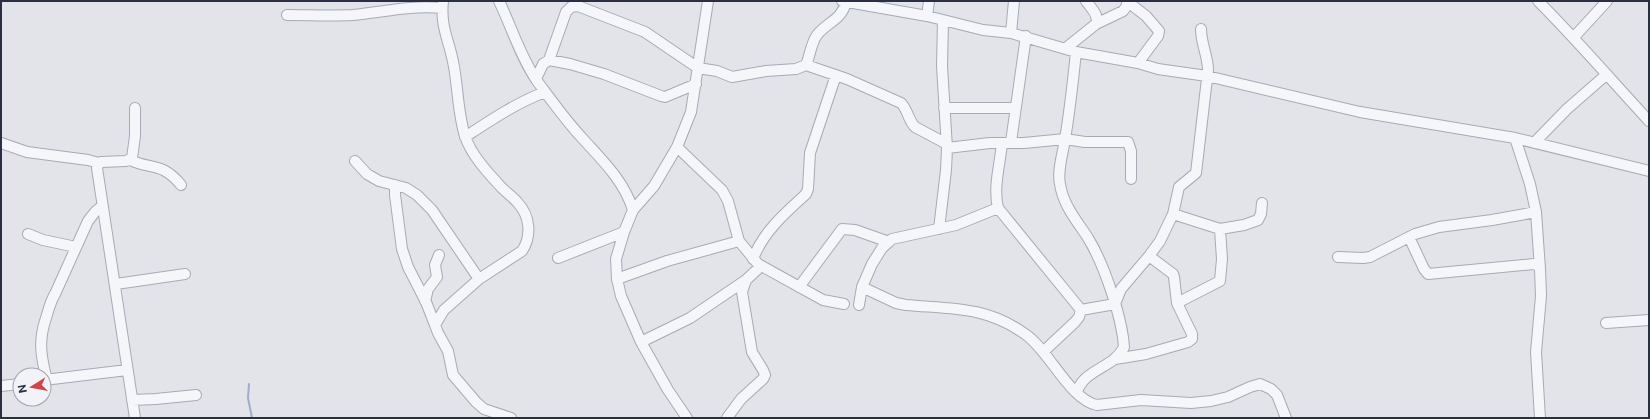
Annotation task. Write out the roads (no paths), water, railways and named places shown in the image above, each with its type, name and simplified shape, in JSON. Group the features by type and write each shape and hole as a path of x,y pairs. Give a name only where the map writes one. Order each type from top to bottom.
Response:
{"street":[{"path":"499,1 516,41 536,79 570,124 614,173 630,199 633,210"},
{"path":"687,418 668,390 641,342 621,296 617,278 616,259 624,232 633,210 654,186 677,147 691,112 708,1"},
{"path":"806,65 817,36 841,14 844,10 844,1 873,5 927,16 983,30 1026,36 1076,52 1138,63 1158,69 1207,76 1360,112 1514,138 1649,171"},
{"path":"927,16 929,1"},
{"path":"1011,33 1014,1"},
{"path":"1086,1 1096,15 1098,21 1096,24"},
{"path":"1066,48 1096,24 1123,10 1128,1 1146,16 1159,31 1158,36 1138,63"},
{"path":"1538,1 1574,37 1606,75 1649,121"},
{"path":"1574,37 1607,1"},
{"path":"288,15 353,14 442,4 443,27 454,66 465,137 471,149 489,173 518,203 527,219 529,230 526,245 522,251 479,279 444,310 435,325"},
{"path":"536,79 543,64 549,60 566,12 571,7 578,6 645,32 698,68 717,71 732,77 766,71 796,69 806,65 836,75 872,89 901,103 904,105 911,123 915,127 947,146 1024,143 1065,139 1077,141 1128,142 1132,150 1131,179"},
{"path":"939,229 946,170 947,146 942,66 943,21"},
{"path":"1115,304 1122,289 1160,241 1172,214 1180,187 1196,175 1208,65 1202,44 1201,29"},
{"path":"1026,36 1016,108 996,186 998,208 1081,310"},
{"path":"1076,52 1059,179 1064,197 1074,218 1089,239 1099,260 1115,304 1124,347 1115,359"},
{"path":"549,60 570,64 604,74 665,97 696,84"},
{"path":"753,259 758,245 770,228 806,194 808,189 810,153 836,75"},
{"path":"1534,143 1567,109 1606,75"},
{"path":"465,137 527,99 545,92"},
{"path":"130,160 132,158 134,143 135,108"},
{"path":"944,108 1016,108"},
{"path":"1514,138 1530,184 1536,212 1541,296 1536,352 1540,418"},
{"path":"1,143 27,152 88,160 99,164"},
{"path":"677,147 722,190 728,201 739,241 753,259 761,266 823,300 844,304"},
{"path":"135,418 116,284 102,206 97,168 99,164 105,161 130,160 138,164 160,168 176,179 181,185"},
{"path":"355,161 367,174 379,181 406,188 417,195 432,210 479,279"},
{"path":"395,186 402,249 408,267 425,301 438,333 448,351 453,375 484,409 511,418"},
{"path":"1172,214 1220,229 1244,225 1258,220 1261,214 1262,203"},
{"path":"44,367 42,359 42,329 50,302 88,221 94,212 102,206"},
{"path":"859,305 862,287 872,264 882,248 892,239 956,225 998,208"},
{"path":"1338,257 1370,257 1409,237 1439,227 1536,212"},
{"path":"799,287 844,228 855,230 889,242"},
{"path":"1177,303 1220,281 1222,259 1220,229"},
{"path":"558,258 624,232"},
{"path":"28,234 43,240 76,247"},
{"path":"1409,237 1424,269 1428,274 1534,264 1540,269"},
{"path":"617,278 667,261 739,241"},
{"path":"425,301 428,289 437,277 435,265 439,255"},
{"path":"1077,392 1082,382 1095,371 1115,359 1146,354 1191,341 1192,334 1177,303 1173,274 1149,256"},
{"path":"641,342 690,318 746,280 761,266"},
{"path":"116,284 185,274"},
{"path":"727,418 741,399 763,379 765,375 752,352 750,344 742,292 746,280"},
{"path":"862,287 896,303 971,310 984,313 1004,321 1026,334 1083,400 1097,405 1141,400 1191,403 1220,399 1250,387 1263,385 1271,389 1277,396 1286,418"},
{"path":"1081,310 1115,304"},
{"path":"1043,352 1075,322 1079,317 1081,310"},
{"path":"1606,323 1649,320"},
{"path":"52,379 127,370"},
{"path":"1,386 12,385"},
{"path":"132,400 156,400 196,395"}],"waterway":[{"path":"249,384 248,398 252,418"}]}
